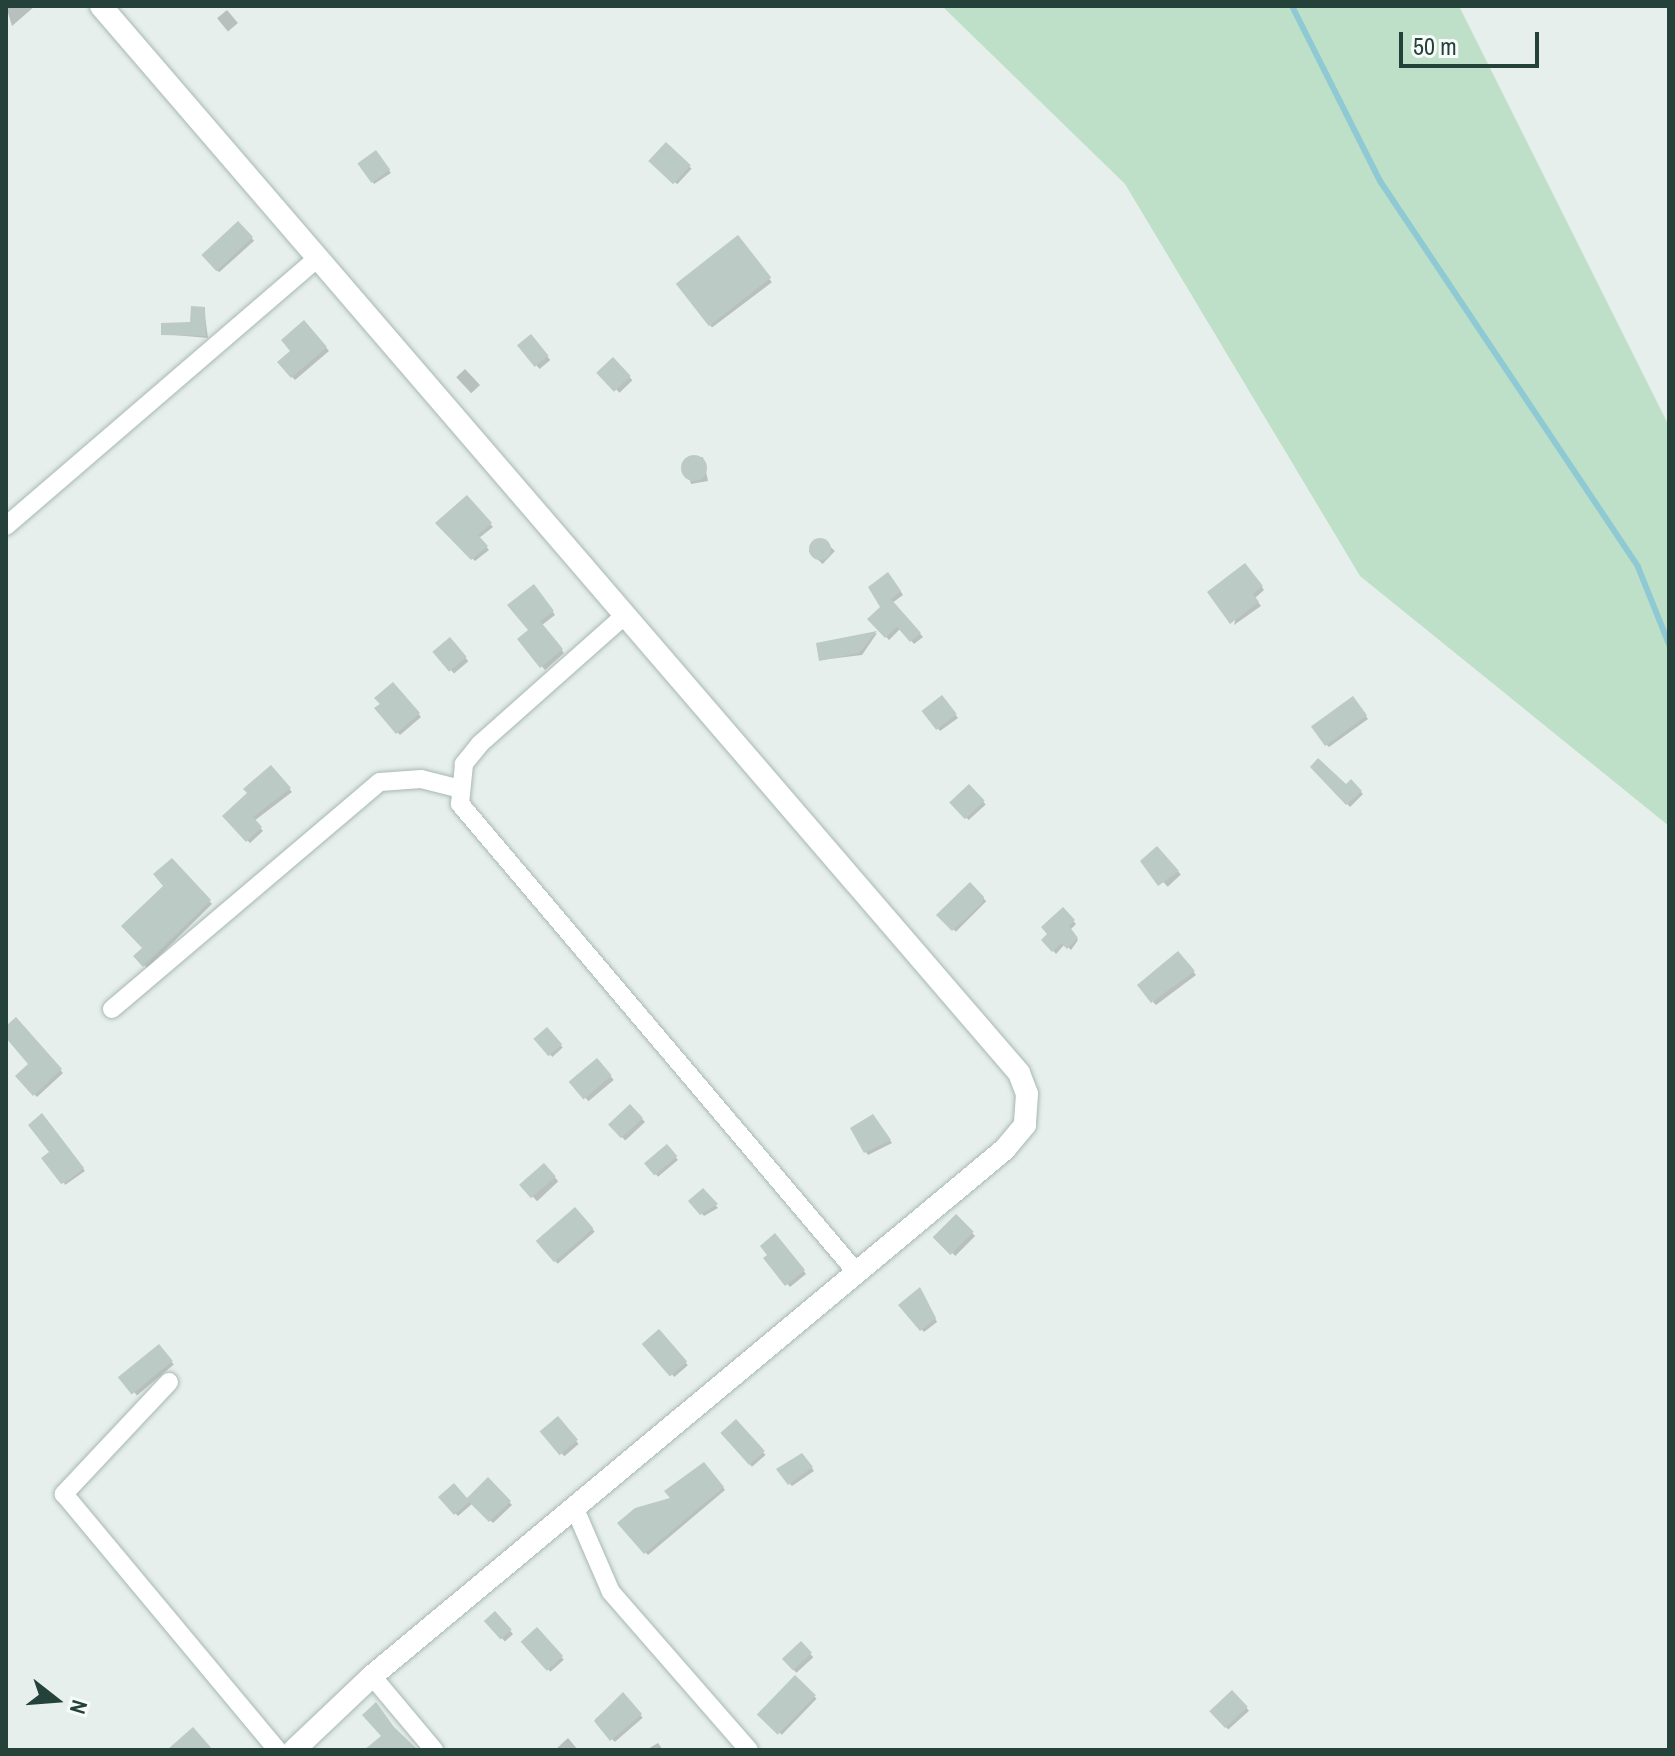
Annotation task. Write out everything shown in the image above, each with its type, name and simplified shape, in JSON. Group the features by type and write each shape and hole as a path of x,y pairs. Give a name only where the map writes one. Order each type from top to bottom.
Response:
{"street":[{"path":"101,6 315,260 1019,1073 1027,1094 1025,1125 1017,1136 372,1676 294,1750"},
{"path":"6,526 315,260"},
{"path":"624,616 480,744 464,764 458,788 471,821 857,1273"},
{"path":"112,1009 380,782 421,779 458,788"},
{"path":"169,1382 64,1494 277,1750"},
{"path":"575,1509 611,1592 749,1750"},
{"path":"372,1676 434,1750"}],"green space":[{"path":"942,6 1459,6 1669,426 1669,826 1360,576 1125,184"}],"building":[{"path":"666,142 691,165 673,184 648,161"},
{"path":"376,150 390,169 371,183 357,164"},
{"path":"238,221 253,237 216,271 201,255"},
{"path":"738,235 771,278 709,326 676,284"},
{"path":"191,306 205,307 206,336 161,335 161,323 190,322"},
{"path":"304,320 327,347 291,378 277,362 290,351 281,340"},
{"path":"531,334 549,356 535,367 517,345"},
{"path":"613,357 631,376 614,392 596,373"},
{"path":"694,455 703,459 707,468 703,477 694,481 685,477 681,468 685,459"},
{"path":"467,495 492,523 478,535 488,546 471,560 435,523"},
{"path":"816,538 824,538 831,549 824,560 816,560 809,553 809,545"},
{"path":"1245,563 1263,586 1253,594 1259,602 1230,624 1207,592"},
{"path":"888,572 901,591 891,599 921,633 910,642 897,627 885,638 867,619 880,607 868,587"},
{"path":"534,584 554,611 540,621 563,649 540,668 517,639 528,630 507,605"},
{"path":"877,631 859,653 819,661 816,643"},
{"path":"450,637 467,657 449,672 432,652"},
{"path":"393,682 420,713 396,734 374,708 380,704 374,698"},
{"path":"942,695 957,714 936,730 922,711"},
{"path":"1353,696 1367,715 1325,746 1311,727"},
{"path":"1318,758 1346,784 1351,779 1362,791 1346,805 1310,767"},
{"path":"271,765 291,788 253,817 262,827 246,842 222,816 247,793 243,789"},
{"path":"969,784 985,801 965,819 949,802"},
{"path":"1157,846 1179,871 1158,886 1140,861"},
{"path":"172,858 211,900 143,967 133,956 142,948 121,926 163,886 153,874"},
{"path":"970,882 984,897 982,903 952,931 936,915"},
{"path":"1063,907 1075,920 1069,926 1078,938 1067,949 1061,943 1052,952 1041,940 1047,934 1041,927"},
{"path":"1178,951 1195,971 1151,1003 1137,985"},
{"path":"16,1017 62,1069 33,1096 15,1076 28,1064 6,1038 6,1026"},
{"path":"547,1027 562,1044 549,1056 533,1039"},
{"path":"597,1058 612,1076 583,1099 569,1082"},
{"path":"630,1104 643,1118 621,1138 608,1124"},
{"path":"42,1113 84,1168 61,1184 41,1158 49,1152 28,1125"},
{"path":"873,1114 891,1140 864,1153 850,1128"},
{"path":"667,1144 677,1156 654,1176 644,1163"},
{"path":"544,1163 556,1177 531,1198 519,1185"},
{"path":"703,1188 718,1204 700,1215 688,1201"},
{"path":"575,1207 593,1228 554,1262 536,1241"},
{"path":"956,1214 974,1232 950,1255 933,1237"},
{"path":"775,1233 805,1270 785,1286 763,1258 767,1255 760,1246"},
{"path":"920,1287 936,1318 920,1331 898,1305"},
{"path":"659,1329 687,1361 670,1377 642,1344"},
{"path":"159,1344 173,1361 132,1394 118,1377"},
{"path":"558,1416 578,1440 560,1455 540,1431"},
{"path":"736,1419 765,1451 749,1465 720,1433"},
{"path":"802,1453 813,1467 788,1485 776,1469"},
{"path":"704,1462 724,1487 644,1554 617,1523 635,1508 670,1498 664,1491"},
{"path":"488,1477 511,1501 489,1522 469,1502 454,1515 438,1497 454,1483 467,1498"},
{"path":"495,1611 512,1630 501,1640 484,1621"},
{"path":"537,1627 563,1656 547,1671 521,1642"},
{"path":"801,1641 812,1653 793,1670 782,1659"},
{"path":"795,1675 816,1695 778,1735 757,1715"},
{"path":"1232,1690 1248,1707 1225,1728 1209,1711"},
{"path":"623,1692 642,1714 610,1741 594,1721"},
{"path":"376,1702 394,1727 418,1750 364,1750 381,1736 362,1715"},
{"path":"193,1727 213,1750 167,1750"}],"waterway":[{"path":"1292,6 1380,181 1638,567 1669,644"}]}
